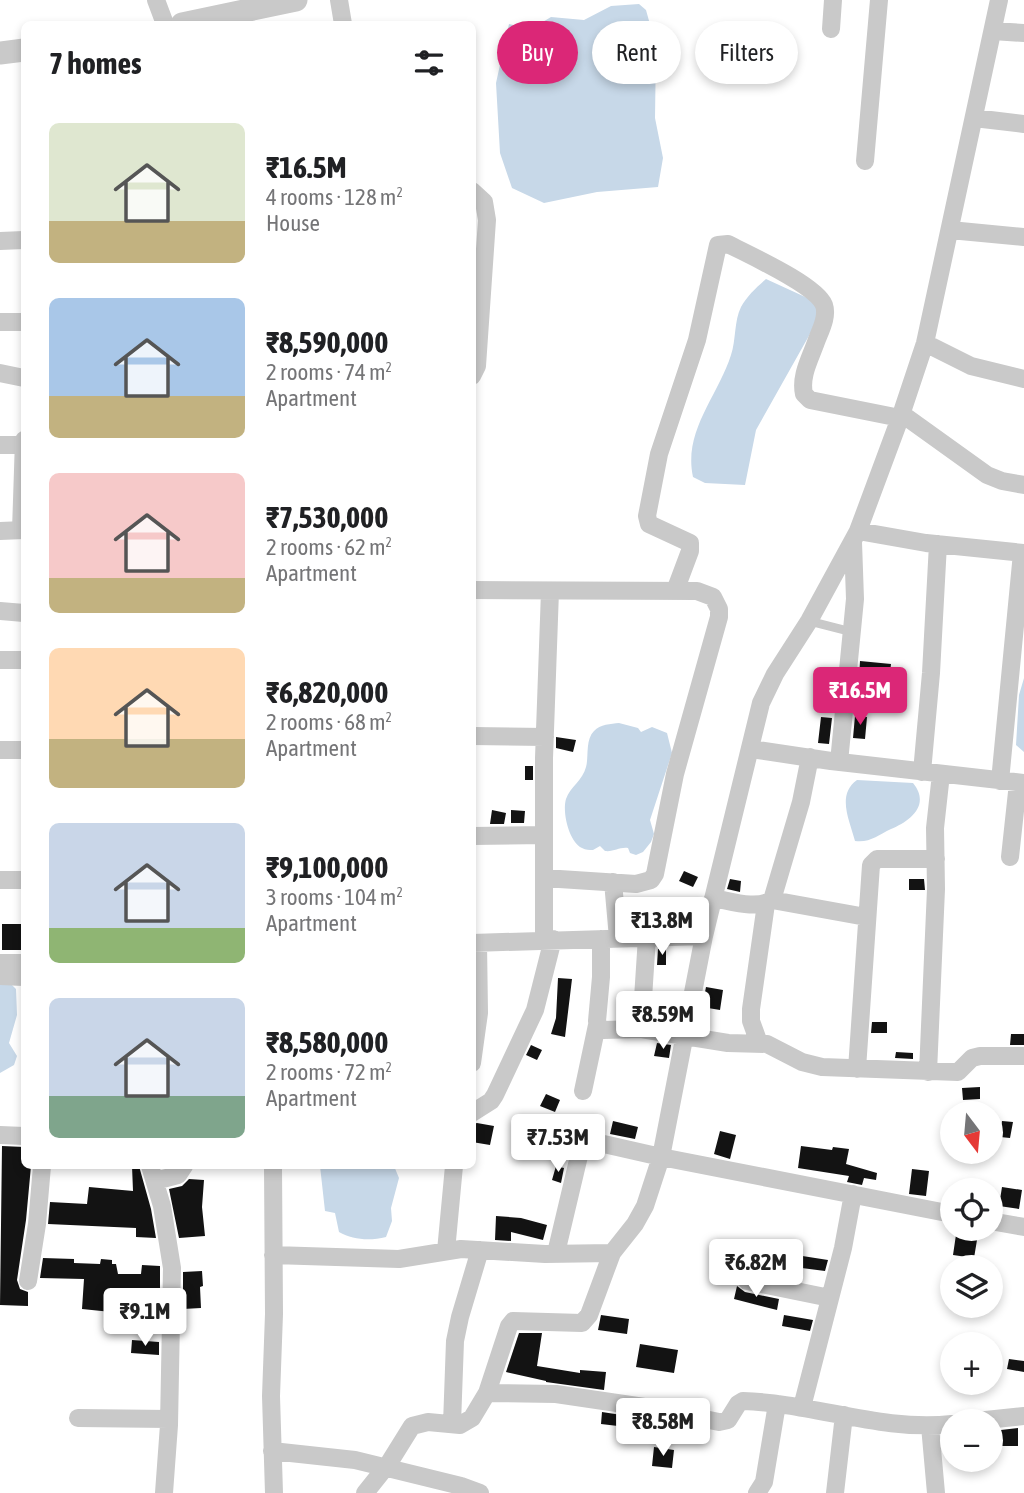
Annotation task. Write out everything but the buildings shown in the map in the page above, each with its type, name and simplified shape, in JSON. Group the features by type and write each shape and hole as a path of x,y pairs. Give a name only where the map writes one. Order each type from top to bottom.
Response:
{"street":[{"path":"156,0 163,21"},
{"path":"339,0 342,21"},
{"path":"831,29 833,0"},
{"path":"865,161 878,0"},
{"path":"365,1493 385,1469 412,1426 428,1422 460,1425 472,1418 487,1393 513,1321 582,1323 589,1315 612,1253 635,1224 645,1206 661,1157 704,936 761,703 856,535 901,416 925,343 999,0"},
{"path":"209,21 227,19 257,4 290,1"},
{"path":"993,31 1024,33"},
{"path":"0,53 21,50"},
{"path":"974,118 1024,124"},
{"path":"476,195 484,202 486,209 478,267 476,368"},
{"path":"950,230 1024,237"},
{"path":"0,241 21,240"},
{"path":"675,591 690,551 690,543 649,524 647,516 659,454 697,340 718,245 728,244 784,274 801,284 823,304 823,324 804,375 804,394 810,400 901,416 987,475 1024,485"},
{"path":"0,322 21,323"},
{"path":"925,343 971,366 1024,379"},
{"path":"0,373 21,377"},
{"path":"0,445 21,445"},
{"path":"0,531 21,530"},
{"path":"856,535 1023,553 1010,857"},
{"path":"839,762 856,598 856,535"},
{"path":"922,772 938,544"},
{"path":"476,590 675,591 706,593 717,603 719,617 678,761 655,874 645,883 544,878"},
{"path":"476,1111 495,1095 535,1010 548,939 544,835 550,591"},
{"path":"0,611 21,613"},
{"path":"0,660 21,660"},
{"path":"476,736 545,737"},
{"path":"751,749 1014,782"},
{"path":"0,750 21,750"},
{"path":"759,1043 751,1021 751,1009 769,902 801,802 810,757"},
{"path":"928,1072 936,889 935,828 941,774"},
{"path":"476,836 544,835"},
{"path":"857,1069 869,874 873,861 936,859"},
{"path":"0,880 21,880"},
{"path":"583,1091 597,1025 601,977 609,939 612,882"},
{"path":"713,898 756,905 769,902 866,917"},
{"path":"476,943 704,936"},
{"path":"641,1029 647,937"},
{"path":"476,960 479,1013 476,1034"},
{"path":"0,963 21,963"},
{"path":"0,976 21,977"},
{"path":"597,1025 603,1030 641,1029 684,1038 767,1044 811,1065 857,1069 958,1072 972,1058 980,1056 1024,1056"},
{"path":"0,1135 21,1136"},
{"path":"556,1254 582,1145 586,1142 940,1211"},
{"path":"28,1281 42,1169"},
{"path":"164,1493 169,1419 172,1268 153,1173 178,1175 182,1169"},
{"path":"273,1169 274,1314 271,1396 274,1493"},
{"path":"446,1251 454,1169"},
{"path":"802,1407 843,1248 853,1194"},
{"path":"1003,1223 1024,1227"},
{"path":"273,1255 399,1259 446,1251 481,1250 556,1254 612,1253"},
{"path":"452,1424 455,1341 481,1250"},
{"path":"747,1281 830,1298"},
{"path":"487,1393 556,1394 719,1422 727,1420 737,1404 743,1401 802,1407 904,1425 940,1425"},
{"path":"757,1493 764,1482 777,1404"},
{"path":"835,1493 844,1415"},
{"path":"1003,1418 1024,1416"},
{"path":"78,1418 169,1419"},
{"path":"930,1426 936,1493"},
{"path":"272,1451 330,1456 461,1486 480,1493"}],"lane":[{"path":"808,621 852,632"}],"water":[{"path":"639,4 646,10 649,21 592,21 592,84 655,84 655,118 663,158 658,187 597,192 544,203 512,188 500,153 496,83 497,78 497,84 578,84 578,21 544,21 551,17 584,20 611,6"},
{"path":"766,279 814,301 818,311 815,325 756,430 745,485 705,483 693,477 691,460 697,429 731,355 741,307"},
{"path":"1024,678 1024,752 1016,745 1019,695"},
{"path":"619,723 638,728 641,732 652,727 667,733 672,753 650,820 654,834 643,852 636,855 630,853 628,848 605,851 600,846 593,850 582,848 573,840 566,819 566,799 584,772 591,735 599,727"},
{"path":"857,780 913,783 920,798 919,805 911,817 898,826 870,840 855,841 846,801 847,793"},
{"path":"0,982 10,983 16,989 17,1015 9,1043 17,1056 14,1065 0,1073"},
{"path":"320,1169 395,1169 399,1178 391,1208 392,1221 386,1237 350,1237 339,1232 335,1213 325,1211"}]}
